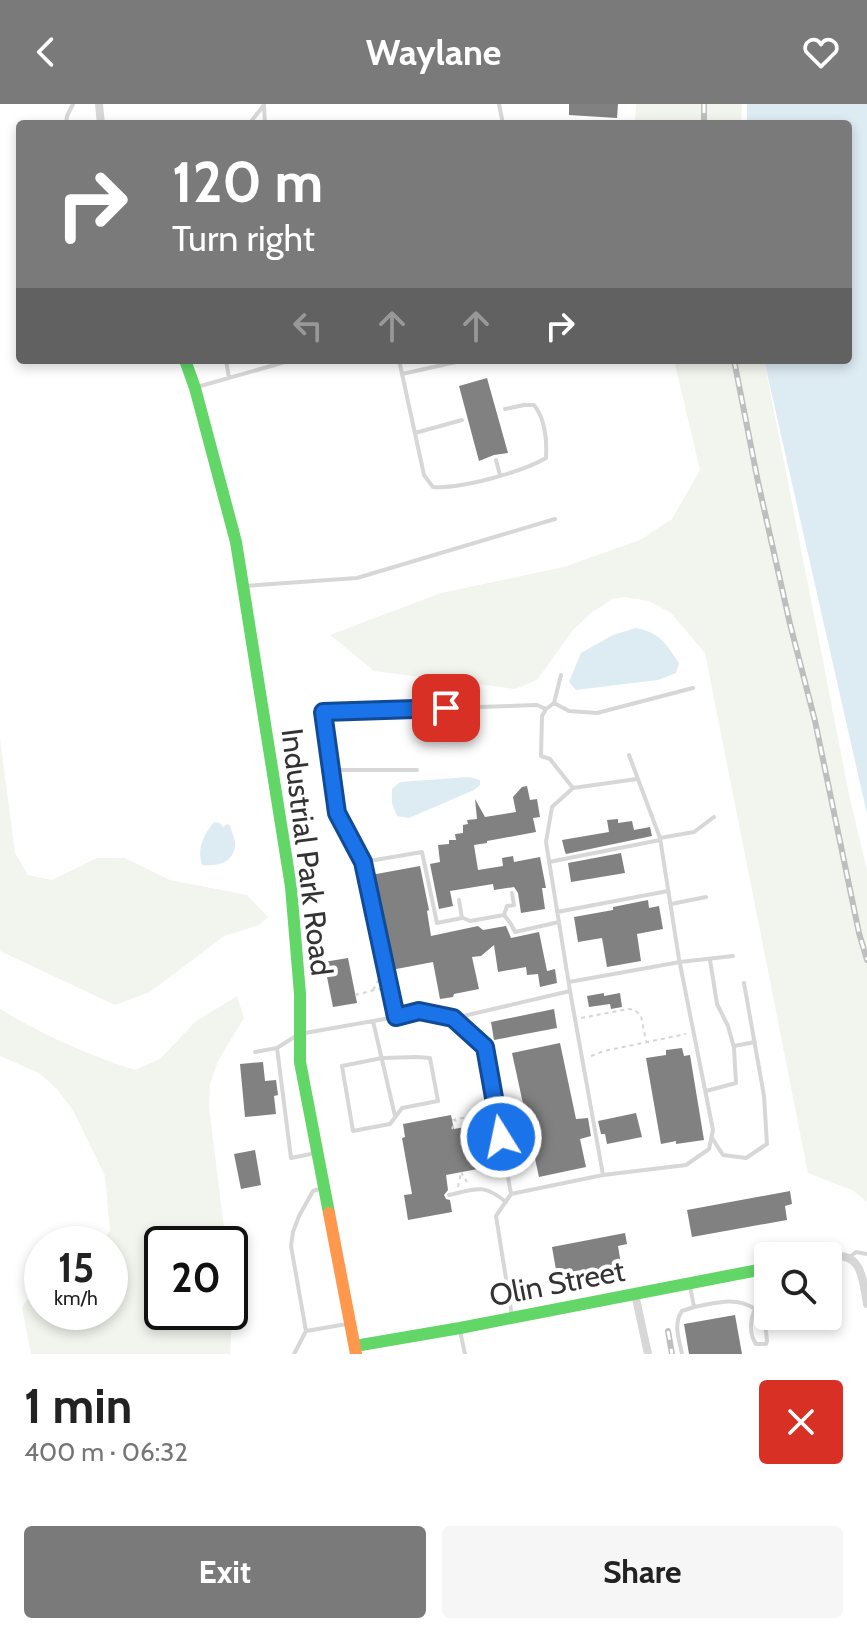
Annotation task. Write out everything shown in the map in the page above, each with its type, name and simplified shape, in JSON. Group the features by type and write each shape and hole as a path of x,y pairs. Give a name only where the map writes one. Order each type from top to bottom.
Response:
{"street":[{"name":"Industrial Park Road","path":"186,364 232,529 243,586 291,887 297,948 300,1062 356,1350"},
{"path":"842,1256 850,1257 856,1263 867,1304"},
{"name":"Olin Street","path":"356,1350 754,1271"},
{"path":"635,1294 648,1354"}],"lane":[{"path":"227,364 229,378"},
{"path":"195,388 278,364"},
{"path":"400,364 424,475 433,487 450,488 531,466 546,458 547,443 539,412 534,405 505,409"},
{"path":"402,374 447,364"},
{"path":"415,433 462,420"},
{"path":"496,460 500,475"},
{"path":"243,586 357,578 555,519"},
{"path":"561,675 554,703 542,716 541,756 550,759 573,788"},
{"path":"554,703 569,711 597,713 693,688"},
{"path":"396,1017 363,862 337,813 323,712 537,705 546,709"},
{"path":"511,1194 603,1175 686,1165 709,1149 712,1138 660,839 629,755"},
{"path":"331,770 417,770"},
{"path":"603,1175 546,842 552,807 573,788 637,779"},
{"path":"549,862 694,832 714,817"},
{"path":"363,862 422,852 437,923 504,915"},
{"path":"557,912 668,891"},
{"path":"504,915 507,906 514,905 512,893"},
{"path":"671,904 706,897"},
{"path":"459,900 462,918"},
{"path":"504,915 515,932 559,922"},
{"path":"569,982 733,956"},
{"path":"706,1091 736,1083 734,1046 717,1004 710,959"},
{"path":"712,1138 723,1155 746,1158 767,1144 764,1096 744,983"},
{"path":"255,1052 277,1048 299,1034 419,1011 453,1018 570,991"},
{"path":"453,1018 485,1047 511,1194 496,1216 512,1318"},
{"path":"373,1021 395,1117"},
{"path":"734,1046 755,1042"},
{"path":"277,1048 291,1158 318,1152"},
{"path":"382,1058 430,1058 438,1101 402,1108 390,1124 353,1131 342,1066 382,1058"},
{"path":"477,1131 499,1127"},
{"path":"294,1354 306,1331 291,1246 293,1232 313,1191 325,1187"},
{"path":"449,1195 481,1188 492,1190 506,1202"},
{"path":"850,1257 856,1252 867,1254"},
{"path":"689,1284 694,1307"},
{"path":"682,1354 677,1325 682,1311 730,1300 754,1308"},
{"path":"755,1309 765,1324 767,1341 761,1345 752,1339 751,1320 755,1309"},
{"path":"306,1331 350,1324"},
{"path":"460,1328 465,1354"}],"path":[{"path":"373,990 386,968"},
{"path":"355,995 379,989 392,997"},
{"path":"575,1019 635,1010 641,1016 647,1042"},
{"path":"582,1059 604,1051 694,1032"},
{"path":"452,1129 455,1119 490,1113"},
{"path":"481,1154 498,1151"},
{"path":"457,1193 461,1172 472,1190"}],"shaded area":[{"path":"636,104 742,104 741,120 635,120"},
{"path":"747,104 867,104 867,814 765,364 852,364 852,120 747,120"},
{"path":"675,364 765,364 849,794 867,871 867,1202 854,1191 808,1173 705,653 671,613 649,601 625,597 612,599 573,630 537,680 515,689 374,671 330,635 441,593 564,567 640,540 672,519 700,470"},
{"path":"636,628 657,636 666,644 679,663 676,673 658,680 576,690 569,682 581,653 613,635"},
{"path":"0,738 15,853 28,875 52,880 97,858 125,858 170,880 247,895 268,917 259,925 224,936 150,992 115,1005 0,951"},
{"path":"469,777 480,780 480,785 474,790 409,818 397,816 392,803 392,789 400,782"},
{"path":"214,822 223,827 230,825 235,841 234,852 223,863 202,865 202,842"},
{"path":"237,996 244,1018 218,1061 210,1084 209,1107 224,1226 144,1226 144,1330 231,1330 230,1354 31,1354 26,1330 128,1330 128,1226 110,1226 105,1176 73,1110 57,1089 39,1073 0,1056 0,1009 66,1044 135,1070 160,1059 195,1022"}],"building":[{"path":"569,104 618,104 617,118 569,115"},
{"path":"487,378 508,453 479,461 459,386"},
{"path":"527,786 530,800 537,799 540,817 533,818 536,832 474,845 478,870 503,866 502,858 513,856 514,862 540,857 546,888 542,888 545,909 521,913 514,887 494,890 493,884 450,891 453,906 439,909 430,864 440,862 438,845 456,840 455,834 463,833 467,820 477,819 475,799 485,817 516,812 513,797"},
{"path":"618,819 618,823 632,821 634,830 650,827 652,836 566,854 562,840 609,832 607,820"},
{"path":"621,853 625,873 571,882 568,863"},
{"path":"420,866 431,936 478,926 483,930 506,926 511,938 539,932 547,971 555,969 557,983 540,987 538,974 527,975 526,967 498,972 494,945 481,956 472,957 479,989 454,994 453,997 440,999 433,962 391,970 371,875"},
{"path":"648,900 649,908 659,906 663,929 637,934 641,961 607,967 602,938 578,942 574,917"},
{"path":"348,958 357,1003 333,1007 324,962"},
{"path":"604,993 604,996 620,993 622,1007 611,1009 610,1004 589,1007 587,996"},
{"path":"554,1009 557,1028 494,1040 491,1022"},
{"path":"560,1043 576,1119 588,1118 591,1136 580,1139 586,1167 539,1177 512,1053"},
{"path":"682,1048 684,1056 690,1055 704,1140 661,1144 646,1058 666,1055 666,1050"},
{"path":"263,1062 265,1081 276,1080 276,1114 245,1117 240,1064"},
{"path":"636,1113 642,1137 607,1144 598,1121"},
{"path":"451,1115 454,1129 476,1125 472,1131 478,1136 483,1168 446,1175 448,1190 444,1195 450,1200 452,1212 408,1220 404,1195 412,1194 402,1138 405,1137 403,1124"},
{"path":"255,1150 261,1185 241,1189 234,1154"},
{"path":"790,1191 792,1204 785,1206 787,1220 692,1237 687,1210"},
{"path":"625,1233 627,1244 618,1246 621,1264 613,1265 615,1276 559,1287 552,1247"},
{"path":"735,1315 742,1354 689,1354 684,1324"}],"railway":[{"path":"704,104 704,120"},
{"path":"735,364 758,482 815,721 867,960"},
{"path":"668,1331 672,1354"}],"traffic: fast":[{"path":"186,364 236,542 291,887 300,994 300,1062 329,1213"},
{"path":"355,1346 754,1271"}],"traffic: slow":[{"path":"329,1213 356,1354"}],"route":[{"path":"446,708 323,712 337,813 363,862 396,1017 419,1011 453,1018 485,1047 501,1137"}]}
